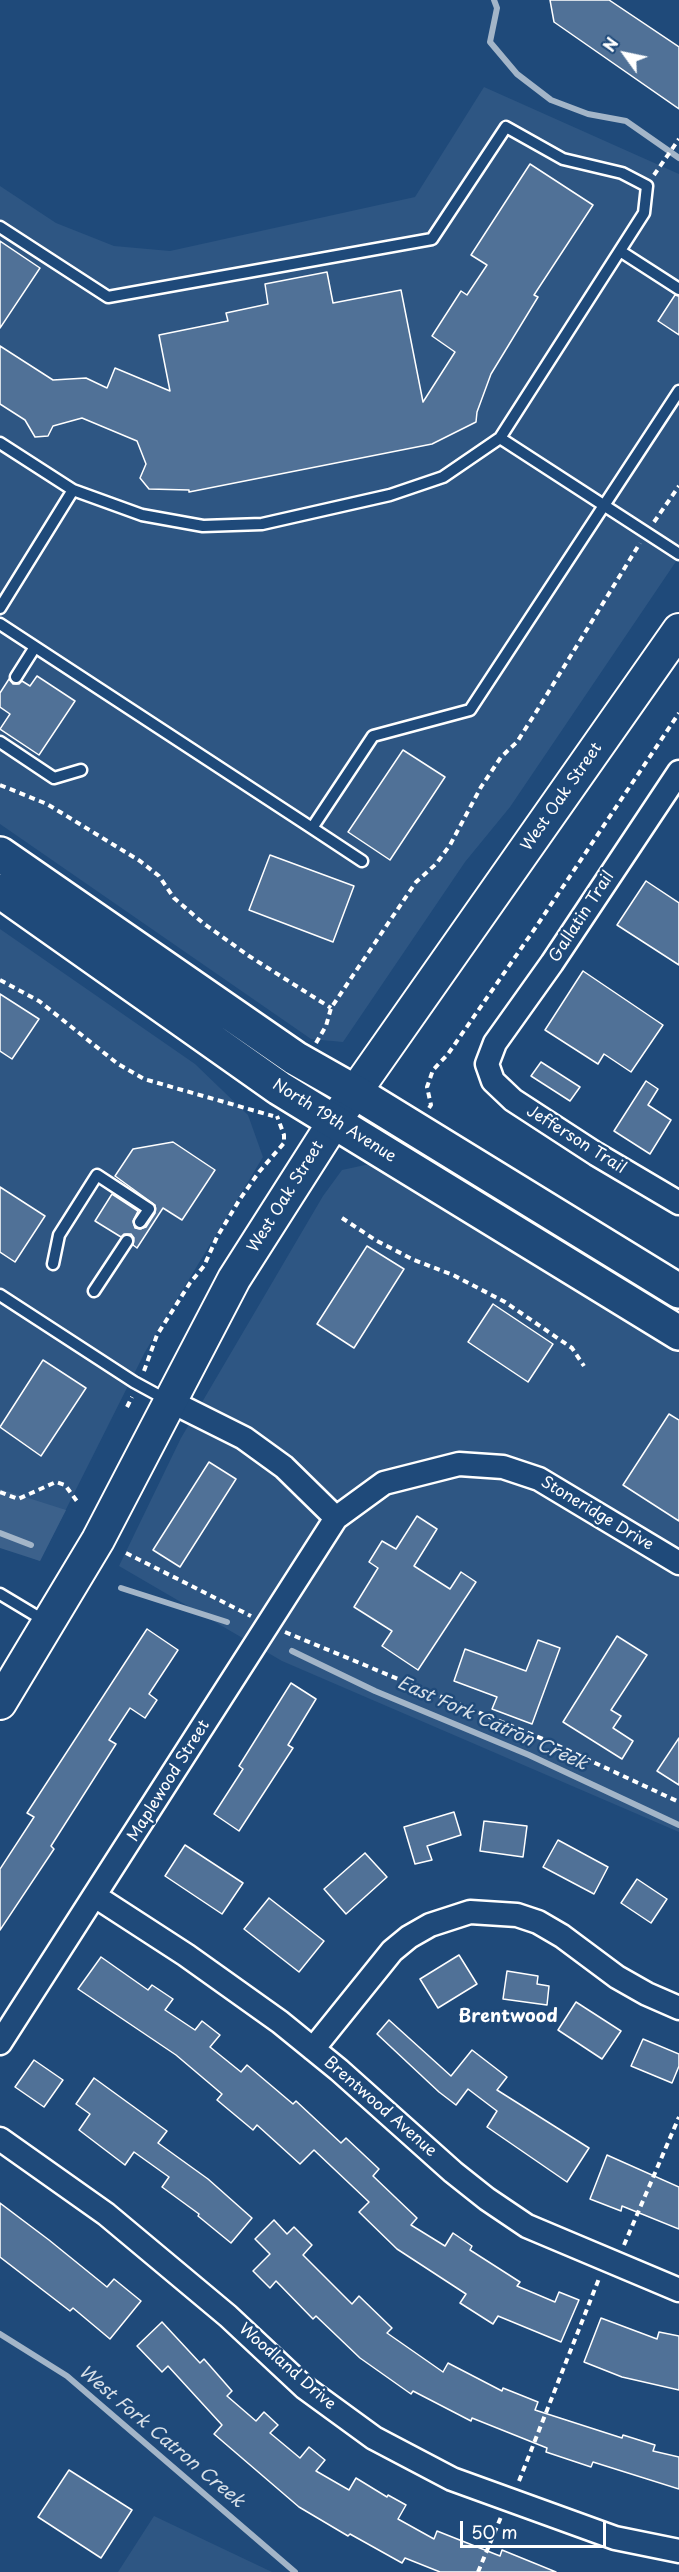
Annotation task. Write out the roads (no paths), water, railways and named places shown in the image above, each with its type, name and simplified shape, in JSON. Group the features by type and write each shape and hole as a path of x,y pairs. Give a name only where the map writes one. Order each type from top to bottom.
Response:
{"main road":[{"name":"West Oak Street","path":"0,1703 99,1540 234,1279 334,1122 679,630"},
{"name":"North 19th Avenue","path":"0,854 305,1064 415,1128 679,1291"},
{"name":"North 19th Avenue","path":"0,891 282,1105 334,1122 679,1333"}],"street":[{"name":"Gallatin Trail","path":"488,1064 495,1043 552,963 679,772"},
{"name":"Jefferson Trail","path":"488,1064 493,1081 513,1100 596,1154 679,1203"},
{"path":"170,1401 244,1438 284,1467 336,1518"},
{"name":"Stoneridge Drive","path":"336,1518 384,1484 459,1464 503,1467 539,1479 679,1563"},
{"name":"Maplewood Street","path":"0,2043 336,1518"},
{"name":"Brentwood Avenue","path":"95,1896 280,2022 487,2199 527,2226 679,2290"},
{"path":"313,2049 392,1951 409,1937 430,1925 470,1912 517,1915 538,1922 562,1936 617,1977 679,2008"},
{"name":"Woodland Drive","path":"0,2139 106,2214 228,2316 304,2387 374,2438 452,2480 615,2538 679,2551"}],"lane":[{"path":"0,227 108,297 432,239 506,127 563,159 622,173 647,186 644,213 500,438 443,477 390,495 262,525 202,526 142,515 73,490 0,443"},
{"path":"620,251 679,289"},
{"path":"312,828 373,736 470,710 679,391"},
{"path":"500,438 679,554"},
{"path":"0,608 73,490"},
{"path":"0,624 362,861"},
{"path":"16,677 35,648"},
{"path":"0,742 54,778 81,770"},
{"path":"53,1264 59,1235 97,1175 149,1209 140,1222"},
{"path":"94,1291 127,1241"},
{"path":"0,1295 134,1382 170,1401"},
{"path":"0,1594 48,1623"}],"waterway":[{"path":"494,0 497,8 490,42 517,74 551,100 588,114 626,121 679,158"},
{"name":"East Fork Catron Creek","path":"0,1533 31,1545"},
{"name":"East Fork Catron Creek","path":"121,1588 227,1622"},
{"name":"East Fork Catron Creek","path":"292,1651 375,1691 529,1755 679,1825"},
{"name":"West Fork Catron Creek","path":"0,2334 67,2376 295,2572"}],"district":[{"name":"Brentwood","path":"508,2017"}]}
